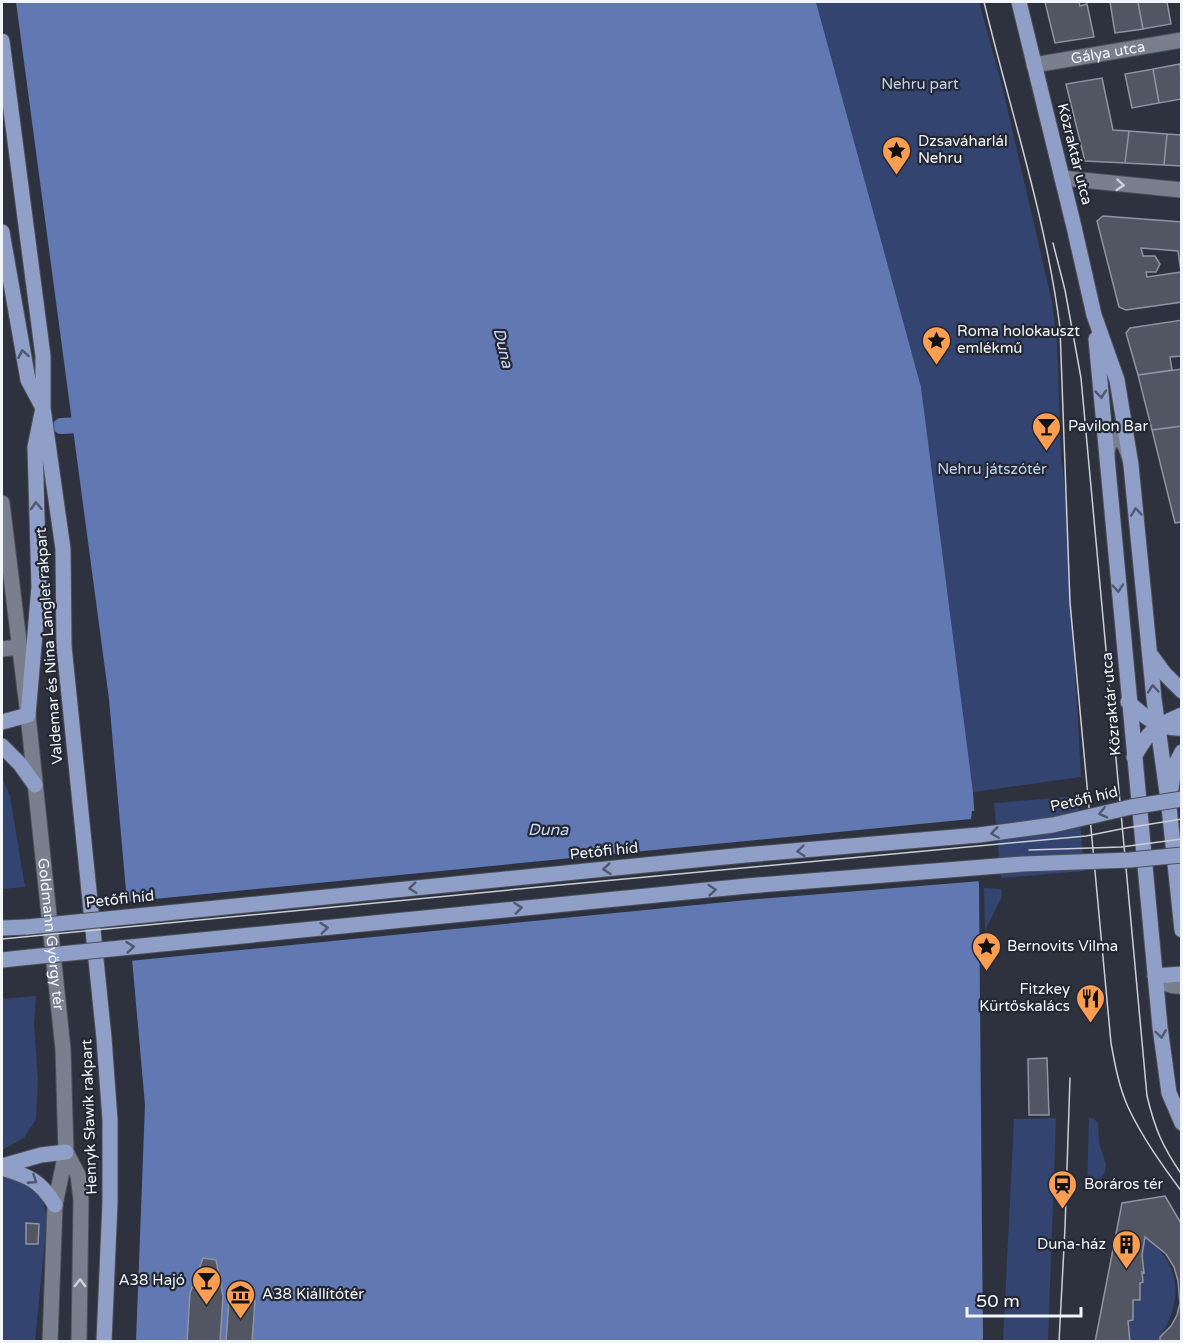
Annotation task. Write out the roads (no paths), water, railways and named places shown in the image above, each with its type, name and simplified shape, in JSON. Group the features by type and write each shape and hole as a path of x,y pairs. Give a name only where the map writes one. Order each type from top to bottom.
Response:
{"main road":[{"name":"Közraktár utca","path":"1019,2 1094,315 1117,380 1131,465 1158,725 1175,803 1182,930"},
{"name":"Valdemar és Nina Langlet rakpart","path":"2,41 44,361 43,408 63,549 64,646 90,892"},
{"path":"2,232 28,380 43,408 35,447 39,587 28,715 2,722"},
{"name":"Közraktár utca","path":"1094,315 1155,976 1169,1093 1182,1122"},
{"path":"1150,654 1164,673 1182,691"},
{"path":"1128,702 1144,717 1158,725 1182,728"},
{"path":"1134,757 1144,740 1158,725 1182,715"},
{"path":"2,746 20,764 35,785"},
{"path":"1175,803 1174,767 1182,752"},
{"name":"Petőfi híd","path":"2,928 745,855 979,835 1053,825 1131,807 1175,803"},
{"path":"2,960 759,885 1023,864 1130,860 1182,855"},
{"name":"Henryk Sławik rakpart","path":"90,892 110,1119 110,1202 105,1341"},
{"path":"1155,976 1182,974"},
{"path":"2,1167 41,1155 66,1152"},
{"path":"2,1167 26,1175 40,1184 55,1205"}],"street":[{"name":"Gálya utca","path":"1034,65 1182,40"},
{"path":"1062,178 1182,190"},
{"path":"1107,466 1108,445 1116,438 1126,445 1131,465"},
{"name":"Goldmann György tér","path":"2,508 6,568 28,715 63,1049 66,1152"},
{"path":"2,649 19,647"},
{"path":"1155,976 1163,983 1182,986"},
{"path":"50,1341 55,1205 66,1152"},
{"path":"66,1152 78,1175 81,1200 79,1341"}],"water":[{"name":"Duna","path":"16,2 816,2 921,387 973,792 979,886 983,1341 136,1341 145,1105 109,699"}],"waterway":[{"path":"61,426 96,424"}],"tram line":[{"path":"984,2 1037,205 1060,328 1070,603 1111,1043 1120,1084 1128,1107 1146,1140 1182,1192"},
{"path":"1053,243 1065,290 1081,378 1147,1096 1160,1137 1182,1175"},
{"path":"2,939 1086,836 1182,819"},
{"path":"1029,850 1121,847 1182,839"},
{"path":"1059,1342 1070,1078"}],"place":[{"name":"Dzsaváharlál Nehru","path":"897,176"},
{"name":"Roma holokauszt emlékmű","path":"936,366"},
{"name":"Pavilon Bar","path":"1047,452"},
{"name":"Bernovits Vilma","path":"986,972"},
{"name":"Fitzkey Kürtőskalács","path":"1091,1024"},
{"name":"Boráros tér","path":"1063,1210"},
{"name":"Duna-ház","path":"1127,1270"},
{"name":"A38 Hajó","path":"206,1306"},
{"name":"A38 Kiállítótér","path":"241,1320"}],"park label":[{"name":"Nehru part","path":"920,84"},
{"name":"Nehru játszótér","path":"992,469"}]}
